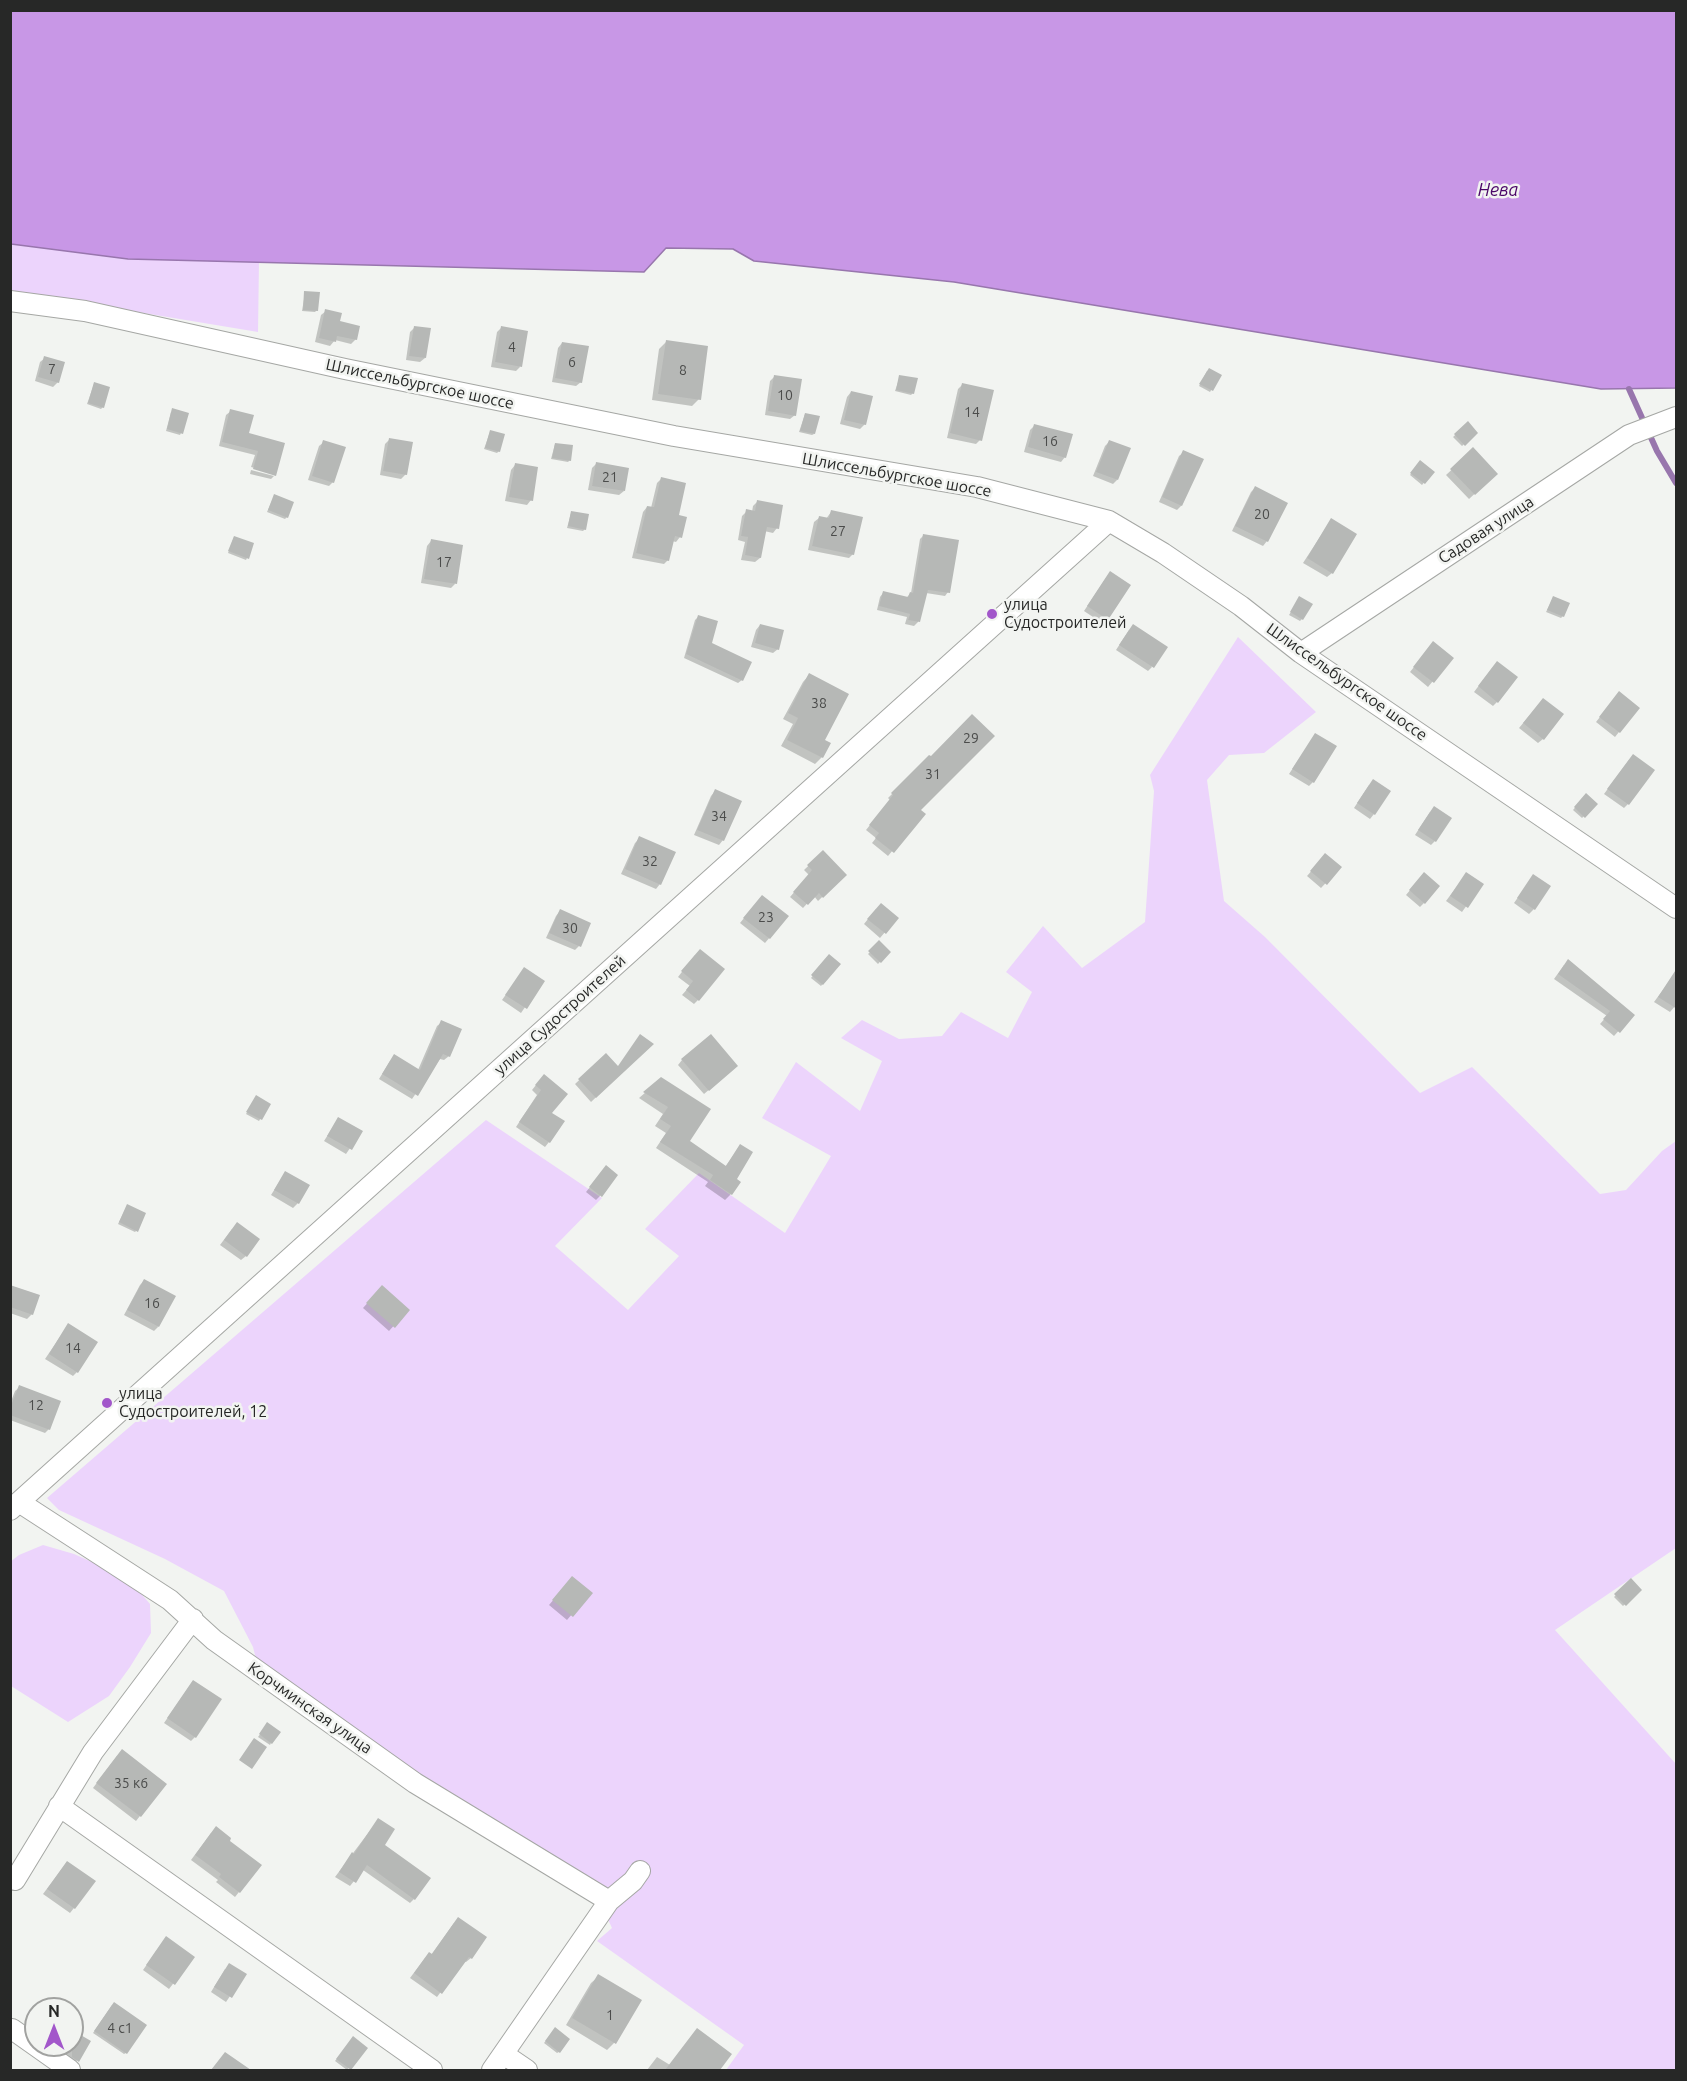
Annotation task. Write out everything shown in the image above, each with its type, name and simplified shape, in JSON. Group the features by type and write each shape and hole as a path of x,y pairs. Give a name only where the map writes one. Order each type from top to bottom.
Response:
{"street":[{"name":"Шлиссельбургское шоссе","path":"10,301 85,311 345,369 674,436 977,487 1109,522 1163,554 1231,600 1301,653 1677,908"},
{"name":"Садовая улица","path":"1301,653 1629,435 1670,419"},
{"name":"улица Судостроителей","path":"15,1506 1109,522"},
{"name":"Корчминская улица","path":"15,1506 170,1600 214,1640 415,1783 609,1901"},
{"path":"15,1880 93,1752 192,1619"},
{"path":"59,1806 432,2070"},
{"path":"492,2070 505,2055 609,1901 633,1881 640,1871"},
{"path":"12,2029 70,2070"},
{"path":"505,2055 527,2070"}],"shaded area":[{"path":"10,244 128,259 259,261 258,332 11,291"},
{"path":"1238,637 1316,712 1264,753 1229,755 1207,780 1224,901 1265,937 1420,1093 1472,1067 1600,1194 1626,1190 1662,1151 1676,1141 1676,1548 1555,1630 1676,1764 1676,2070 726,2070 744,2045 597,1941 612,1928 596,1894 257,1663 253,1647 224,1591 165,1559 59,1510 47,1498 486,1120 602,1198 555,1246 628,1310 679,1256 645,1229 699,1173 785,1233 831,1156 762,1118 796,1062 860,1111 882,1061 841,1038 862,1020 899,1039 942,1036 961,1012 1008,1038 1032,992 1006,972 1043,926 1082,968 1145,922 1154,791 1150,775"},
{"path":"43,1545 74,1554 101,1566 137,1589 150,1604 151,1633 130,1667 109,1696 68,1722 11,1686 10,1562 19,1555"}],"water":[{"name":"Нева","path":"11,10 1676,11 1676,388 1601,389 954,282 754,261 733,249 666,248 644,272 128,259 11,244"}],"building":[{"path":"304,291 320,292 318,311 303,310"},
{"path":"325,309 342,313 340,321 360,326 357,340 337,336 336,342 319,338"},
{"path":"414,326 431,328 426,358 409,356"},
{"path":"501,326 528,331 522,367 495,362"},
{"path":"666,340 708,346 701,400 658,394"},
{"path":"562,342 589,346 582,383 555,378"},
{"path":"44,356 65,362 59,383 38,377"},
{"path":"1209,368 1222,375 1213,391 1199,384"},
{"path":"774,375 802,379 796,416 768,411"},
{"path":"899,375 918,378 914,394 896,390"},
{"path":"94,382 110,387 104,408 88,403"},
{"path":"962,383 994,390 982,441 950,433"},
{"path":"851,391 873,396 866,425 844,420"},
{"path":"172,408 189,413 183,434 167,429"},
{"path":"230,409 254,415 249,433 285,443 276,476 253,469 258,451 222,442"},
{"path":"805,413 820,416 815,434 800,431"},
{"path":"1468,421 1478,433 1465,446 1454,434"},
{"path":"1034,424 1073,434 1066,458 1028,447"},
{"path":"490,430 505,434 500,452 485,448"},
{"path":"389,438 413,442 407,475 383,471"},
{"path":"323,440 346,447 334,483 312,476"},
{"path":"1109,440 1131,448 1118,480 1096,472"},
{"path":"555,443 573,445 571,461 552,458"},
{"path":"1473,447 1498,474 1475,495 1450,469"},
{"path":"1183,450 1204,459 1182,506 1162,497"},
{"path":"1420,460 1435,472 1425,484 1410,473"},
{"path":"596,462 629,468 625,491 592,486"},
{"path":"515,463 538,467 533,501 509,497"},
{"path":"661,477 686,483 679,515 687,517 682,538 675,536 669,561 636,553 647,506 654,507"},
{"path":"1255,486 1288,503 1268,542 1235,526"},
{"path":"274,494 294,502 288,518 268,510"},
{"path":"757,500 783,505 779,529 767,527 761,558 745,555 748,537 741,536 746,509 755,511"},
{"path":"831,510 863,517 854,555 812,546 819,516 829,518"},
{"path":"571,511 589,514 586,530 568,526"},
{"path":"1331,518 1357,534 1333,574 1307,558"},
{"path":"923,534 959,540 950,593 928,590 920,622 908,620 910,614 879,606 883,591 908,597 910,592 913,593"},
{"path":"234,536 254,543 249,559 228,551"},
{"path":"431,539 463,545 457,584 424,579"},
{"path":"1110,571 1131,585 1108,620 1087,606"},
{"path":"1299,596 1313,604 1303,620 1290,612"},
{"path":"1553,596 1570,603 1564,617 1547,610"},
{"path":"698,615 718,621 712,643 752,662 743,681 686,654"},
{"path":"760,624 784,630 779,650 755,643"},
{"path":"1133,624 1168,647 1154,668 1119,645"},
{"path":"1433,641 1454,658 1434,683 1413,667"},
{"path":"1497,661 1518,677 1498,703 1478,686"},
{"path":"809,673 849,694 825,740 831,743 823,758 787,740 798,718 788,713"},
{"path":"1619,691 1640,708 1620,733 1599,717"},
{"path":"1543,698 1564,714 1544,740 1523,723"},
{"path":"972,714 995,736 921,810 926,814 894,853 875,838 879,833 869,825 893,795 891,793"},
{"path":"1315,733 1337,746 1314,783 1292,769"},
{"path":"1633,754 1655,770 1629,805 1607,789"},
{"path":"1373,779 1391,791 1375,815 1357,803"},
{"path":"715,789 742,801 724,841 697,830"},
{"path":"1586,793 1598,804 1585,818 1574,807"},
{"path":"1434,806 1452,818 1436,842 1418,830"},
{"path":"639,836 676,852 661,885 625,869"},
{"path":"823,850 847,875 823,898 819,893 808,905 793,892 812,870 807,865"},
{"path":"1325,853 1342,867 1327,885 1310,871"},
{"path":"1424,872 1440,886 1425,904 1409,890"},
{"path":"1466,872 1484,884 1468,908 1450,896"},
{"path":"1533,874 1551,886 1535,910 1517,898"},
{"path":"762,895 789,916 770,939 743,918"},
{"path":"881,903 899,918 886,934 867,919"},
{"path":"560,909 591,923 581,947 549,933"},
{"path":"879,940 891,952 881,963 868,951"},
{"path":"700,949 725,969 699,1001 686,990 693,981 681,971"},
{"path":"829,954 841,964 823,985 811,975"},
{"path":"1568,959 1635,1015 1620,1033 1603,1019 1610,1011 1558,974"},
{"path":"524,967 545,981 527,1009 505,995"},
{"path":"1677,968 1677,1009 1658,997"},
{"path":"441,1020 462,1029 450,1057 443,1054 418,1096 382,1074 394,1054 420,1070"},
{"path":"640,1034 654,1044 596,1098 578,1079 606,1053 618,1066"},
{"path":"711,1034 738,1066 709,1091 681,1059"},
{"path":"544,1074 568,1094 552,1113 565,1121 550,1143 519,1122 541,1090 535,1085"},
{"path":"661,1077 711,1109 690,1141 726,1166 740,1144 753,1152 737,1179 741,1182 732,1195 710,1180 713,1175 660,1142 671,1126 660,1119 668,1107 643,1092"},
{"path":"256,1095 271,1104 262,1120 246,1112"},
{"path":"338,1117 363,1131 352,1150 327,1136"},
{"path":"606,1165 618,1175 602,1197 589,1187"},
{"path":"285,1171 310,1185 299,1204 274,1190"},
{"path":"127,1204 146,1213 138,1232 119,1222"},
{"path":"237,1222 260,1239 247,1257 224,1240"},
{"path":"144,1279 176,1296 159,1327 127,1310"},
{"path":"10,1285 40,1295 33,1315 10,1307"},
{"path":"382,1285 410,1310 395,1328 366,1303"},
{"path":"68,1323 98,1342 78,1373 49,1354"},
{"path":"19,1385 61,1401 50,1430 10,1415 10,1408"},
{"path":"572,1576 593,1593 573,1617 552,1600"},
{"path":"1631,1578 1642,1590 1626,1606 1614,1594"},
{"path":"193,1680 222,1699 196,1738 167,1718"},
{"path":"267,1722 281,1732 272,1744 259,1734"},
{"path":"254,1738 267,1747 252,1769 239,1760"},
{"path":"122,1749 167,1784 141,1817 96,1783"},
{"path":"378,1818 395,1829 385,1845 431,1878 415,1900 367,1865 356,1883 339,1872"},
{"path":"216,1826 231,1838 230,1841 262,1865 240,1893 219,1877 221,1874 195,1855"},
{"path":"67,1861 96,1881 75,1909 47,1889"},
{"path":"458,1917 487,1937 472,1959 469,1957 442,1994 414,1973 429,1952 432,1954"},
{"path":"166,1936 195,1957 175,1985 146,1965"},
{"path":"229,1963 247,1974 232,1998 214,1987"},
{"path":"598,1974 642,2000 616,2044 572,2018"},
{"path":"114,2002 147,2025 127,2054 94,2031"},
{"path":"555,2027 570,2039 560,2053 545,2041"},
{"path":"697,2028 732,2054 720,2070 665,2070"},
{"path":"353,2036 368,2048 351,2070 336,2059"},
{"path":"84,2037 91,2041 84,2053"},
{"path":"225,2052 251,2070 211,2070"},
{"path":"72,2057 82,2057 79,2062"}],"waterway":[{"path":"1629,389 1657,451 1676,483"}],"place":[{"name":"улица Судостроителей","path":"992,614"},
{"name":"улица Судостроителей, 12","path":"107,1403"}]}
